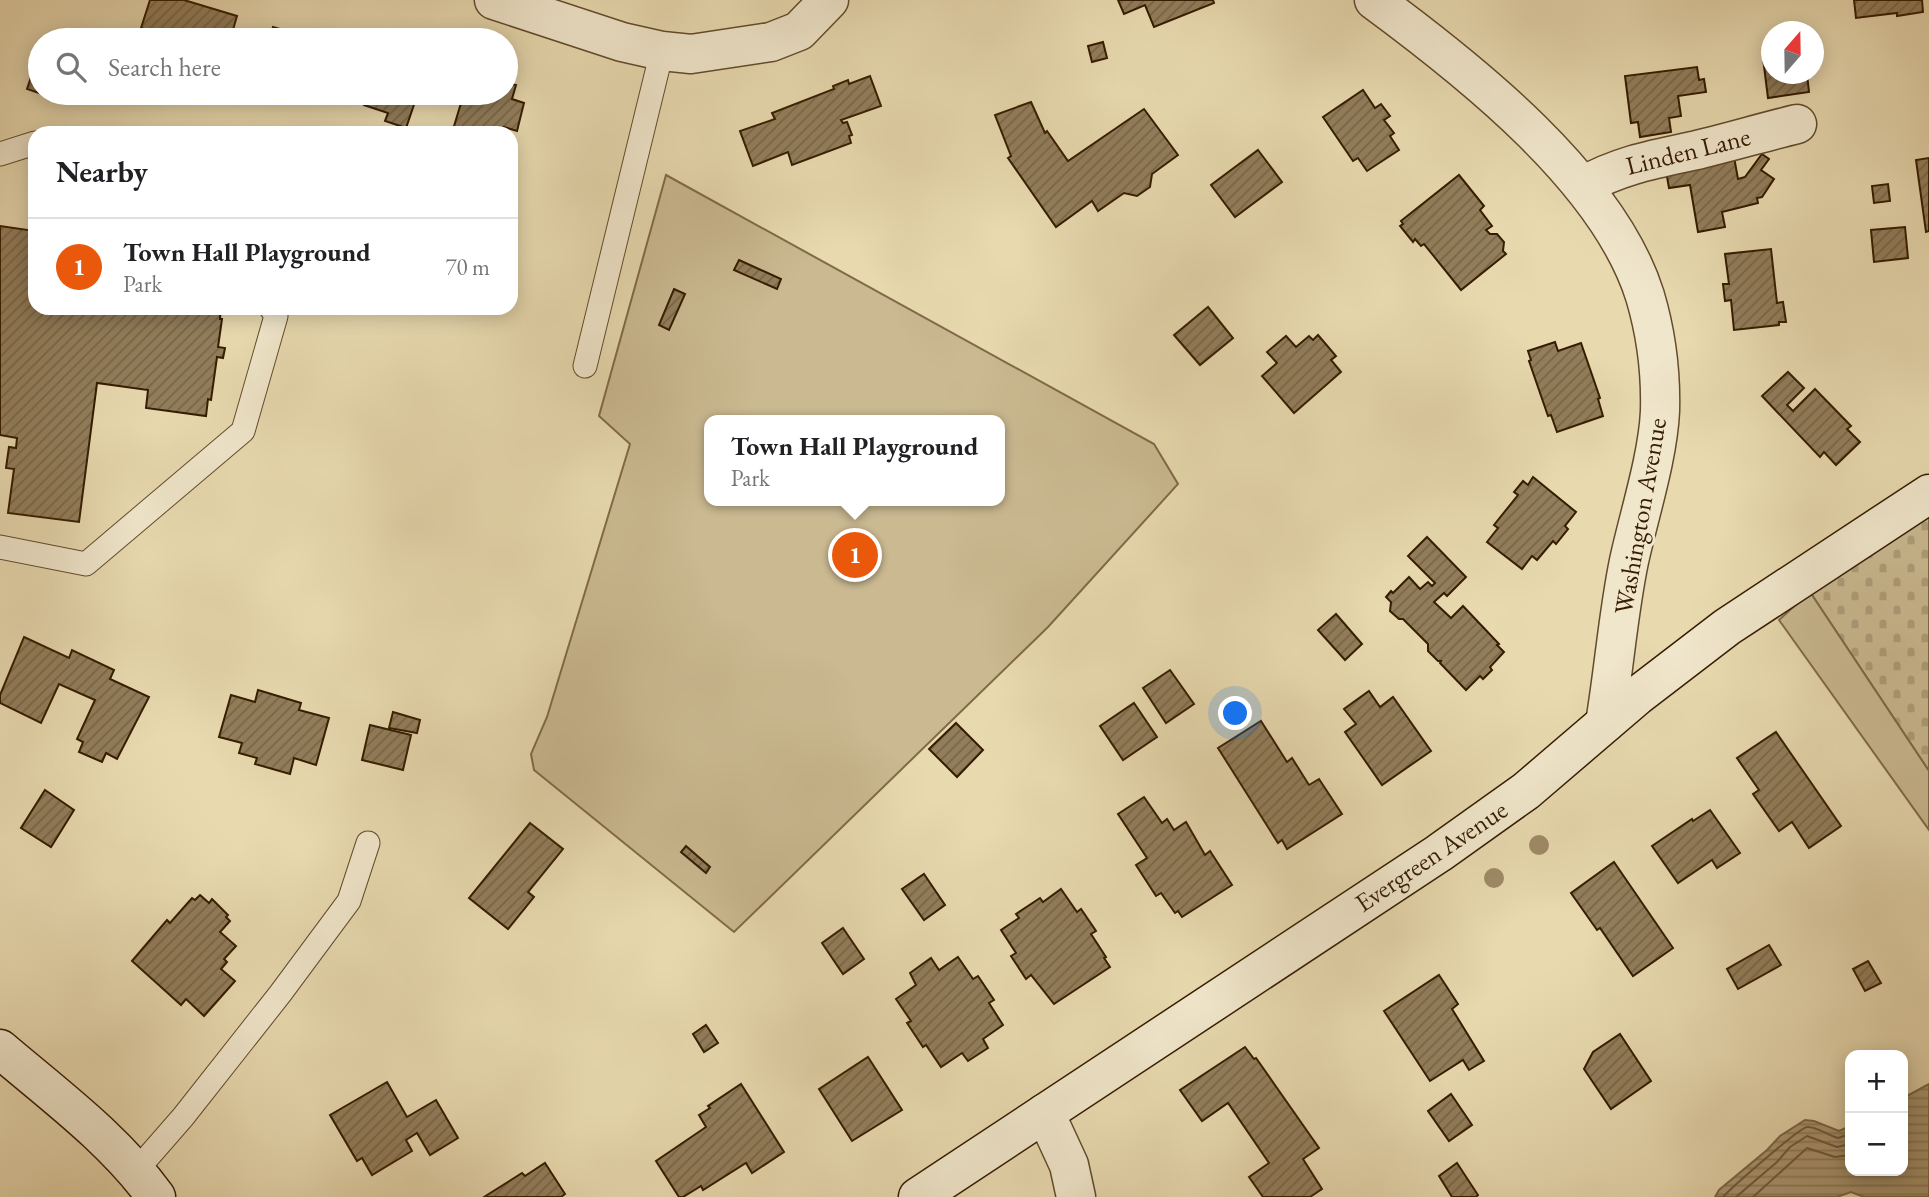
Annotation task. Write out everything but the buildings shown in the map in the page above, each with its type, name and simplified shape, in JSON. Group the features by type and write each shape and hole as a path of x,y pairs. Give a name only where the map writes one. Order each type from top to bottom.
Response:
{"street":[{"path":"494,0 622,41 662,51 691,54 771,43 799,31 829,0"},
{"name":"Washington Avenue","path":"1374,0 1465,69 1583,186 1608,221 1645,295 1657,345 1660,412 1629,564 1605,723"},
{"name":"Linden Lane","path":"1583,186 1608,172 1638,162 1797,124"},
{"name":"Evergreen Avenue","path":"918,1197 1439,853 1526,791 1605,723 1727,627 1929,494"},
{"path":"0,1049 93,1129 145,1184"},
{"path":"1045,1113 1069,1165 1076,1197"}],"lane":[{"path":"586,366 662,51"},
{"path":"0,154 28,145"},
{"path":"0,547 86,564 243,431 275,315"},
{"path":"145,1184 183,1117 281,994 349,901 368,843"}],"green space":[{"path":"666,175 1154,444 1178,484 1048,627 734,932 534,770 531,754 547,717 630,444 599,416"},
{"path":"1929,514 1929,771 1810,592"},
{"path":"1810,592 1929,771 1929,830 1779,620"}],"water":[{"path":"1929,1084 1929,1197 1864,1197 1851,1192 1837,1197 1715,1197 1719,1190 1780,1136 1805,1120 1839,1131 1845,1128 1845,1176 1908,1176 1908,1095"}],"place":[{"name":"Town Hall Playground","path":"855,555"}]}
